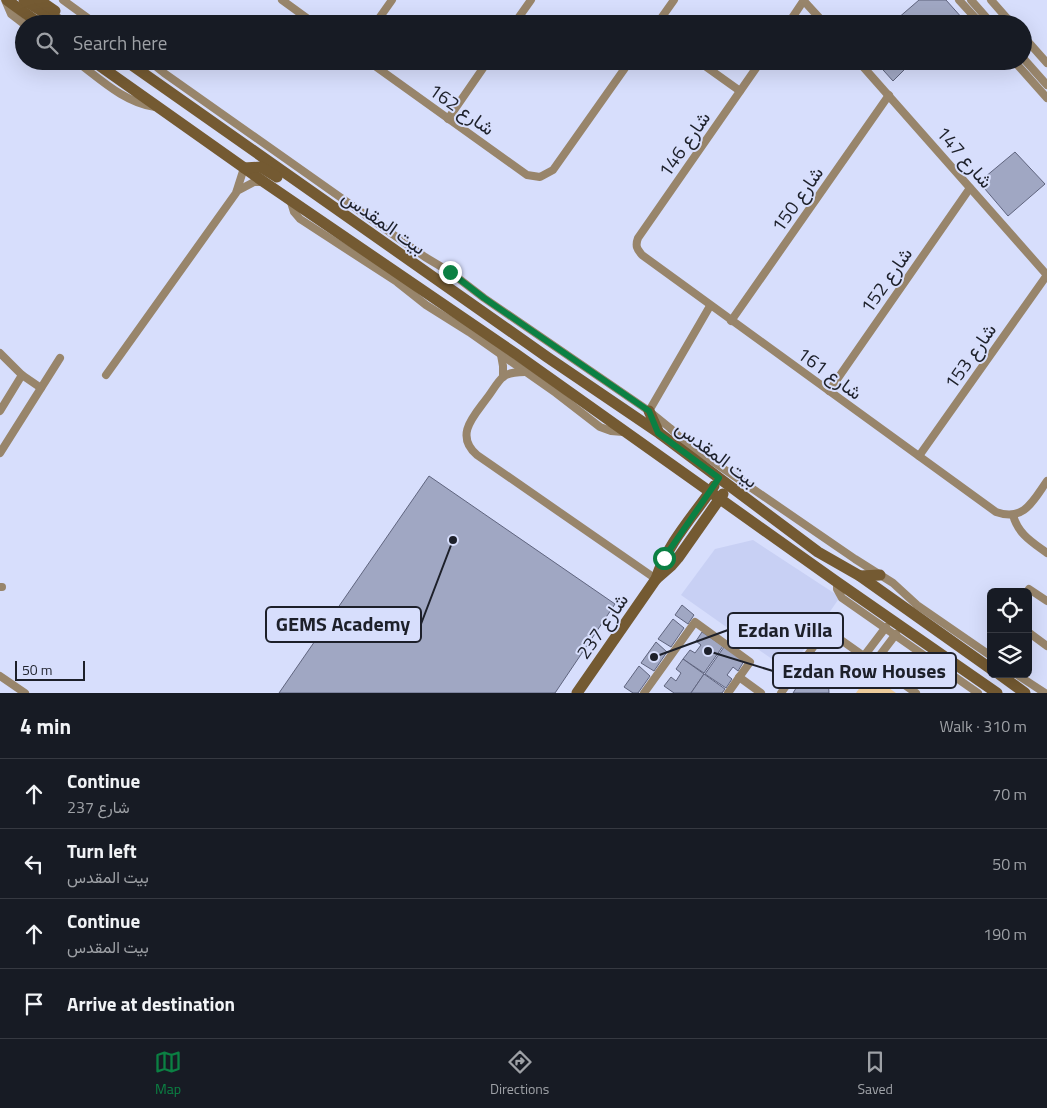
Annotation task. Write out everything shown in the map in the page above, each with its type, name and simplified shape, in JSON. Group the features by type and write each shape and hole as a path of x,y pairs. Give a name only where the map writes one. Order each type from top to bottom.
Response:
{"street":[{"path":"6,0 27,15"},
{"path":"6,0 11,14 15,17"},
{"path":"24,0 48,15"},
{"path":"39,0 60,15"},
{"path":"63,0 84,15"},
{"path":"282,0 303,15"},
{"path":"381,15 392,0"},
{"path":"520,15 531,0"},
{"path":"663,15 674,0"},
{"path":"794,15 804,0 817,15"},
{"path":"959,0 972,15"},
{"path":"971,0 984,15"},
{"path":"991,0 1004,15"},
{"path":"1032,46 1047,63"},
{"path":"1032,68 1047,85"},
{"name":"بيت المقدس","path":"87,70 130,99 143,105 158,107"},
{"name":"بيت المقدس","path":"106,70 264,182 516,354 623,432 997,693"},
{"name":"بيت المقدس","path":"139,70 658,433 818,552 860,576 987,666"},
{"name":"بيت المقدس","path":"160,70 401,240 450,272 484,298 649,411 686,444 880,575 918,605 987,653"},
{"name":"شارع 162","path":"380,70 527,175 540,177 554,170 624,70"},
{"path":"448,119 482,70"},
{"path":"711,70 740,91"},
{"name":"شارع 146","path":"636,246 638,238 755,70"},
{"name":"شارع 147","path":"866,70 1047,275"},
{"path":"1022,70 1047,98"},
{"name":"شارع 150","path":"732,322 889,95"},
{"path":"106,375 236,192 244,168 255,166 265,168 323,209 358,224"},
{"path":"236,192 249,184 264,182"},
{"name":"شارع 152","path":"828,391 970,188"},
{"name":"بيت المقدس","path":"290,199 294,212 300,219 397,282 428,307 525,372 600,427 611,431 623,432"},
{"name":"شارع 161","path":"636,246 642,256 996,512 1013,515"},
{"name":"شارع 153","path":"919,456 1047,275"},
{"path":"658,433 649,411 710,306"},
{"path":"0,353 22,375 41,388"},
{"path":"501,356 503,377"},
{"path":"0,453 60,358"},
{"path":"525,372 513,372 503,377 468,425 467,441 473,451 656,579"},
{"path":"0,411 22,375"},
{"name":"شارع 237","path":"656,579 668,551 719,478"},
{"path":"1047,481 1030,505 1022,512 1013,515 1017,526 1024,535 1047,553"},
{"name":"شارع 237","path":"577,693 656,579 672,565 729,485"},
{"path":"860,576 880,575"},
{"name":"بيت المقدس","path":"837,582 837,589 842,598 978,693"},
{"path":"1032,591 1047,601"},
{"path":"644,693 695,622 750,662 728,693"},
{"path":"864,656 886,627"},
{"path":"1029,633 1047,646"},
{"path":"781,693 821,636 826,634 834,635 916,693"},
{"path":"874,663 896,634"},
{"path":"0,676 25,693"},
{"path":"739,677 761,693"},
{"path":"1004,678 1025,693"},
{"path":"1022,678 1045,693"}],"shaded area":[{"path":"753,540 840,597 789,671 681,595 715,549"},
{"path":"869,674 896,693 856,693"}],"building":[{"path":"919,0 946,0 959,15 902,15"},
{"path":"883,70 904,70 893,81"},
{"path":"1015,152 1045,184 1008,216 979,182"},
{"path":"429,476 615,604 555,693 279,693"},
{"path":"682,605 694,615 688,624 675,615"},
{"path":"673,619 684,628 671,647 658,639"},
{"path":"702,632 723,646 704,673 683,659 690,650 695,653 701,645 696,641"},
{"path":"656,642 667,652 654,671 641,663"},
{"path":"724,647 744,661 738,671 733,667 727,675 732,679 726,688 705,674"},
{"path":"822,658 827,661 829,693 793,693 814,660"},
{"path":"683,659 704,674 691,693 674,693 664,686 671,677 676,681 681,673 676,669"},
{"path":"639,666 650,676 638,693 633,693 624,687"},
{"path":"704,674 725,689 722,693 691,693"}],"place":[{"name":"GEMS Academy","path":"453,540"},
{"name":"Ezdan Row Houses","path":"708,651"},
{"name":"Ezdan Villa","path":"654,657"}],"route":[{"path":"450,272 484,298 649,411 658,433 719,478 664,558"}]}
